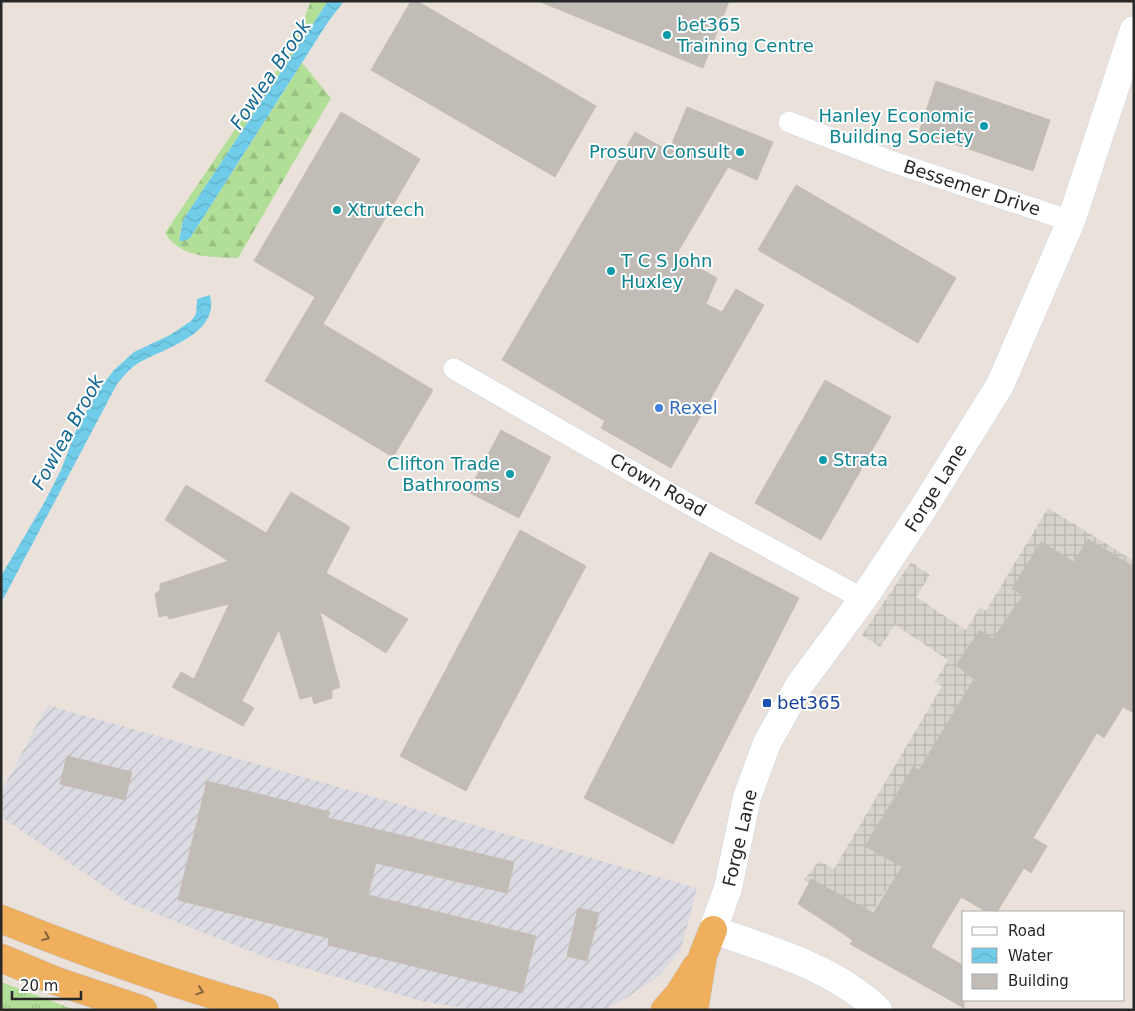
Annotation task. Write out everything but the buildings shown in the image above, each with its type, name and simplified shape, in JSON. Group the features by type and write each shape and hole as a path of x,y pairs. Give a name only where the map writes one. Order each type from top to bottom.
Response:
{"highway":[{"path":"1,919 81,952 206,994 265,1010"},
{"path":"694,1010 704,956 713,930"},
{"path":"665,1010 680,994 704,956"},
{"path":"1,958 56,981 143,1010"}],"street":[{"name":"Forge Lane","path":"713,930 728,888 747,797 767,743 800,684 863,599 926,504 1000,385 1071,221 1125,81 1134,30"},
{"name":"Bessemer Drive","path":"790,122 890,161 1071,221"},
{"name":"Crown Road","path":"454,369 694,507 863,599"},
{"path":"713,930 792,958 848,987 878,1010"}],"shaded area":[{"path":"1048,508 1134,561 1134,567 1088,539 1074,562 1013,589 1023,595 993,639 980,630 956,665 974,679 919,770 913,767 865,845 902,867 852,941 842,933 858,906 804,880 819,861 834,869 942,686 935,682 948,660 895,625 880,647 862,635 911,562 930,575 916,597 966,630 980,607 986,611"},
{"path":"47,705 697,888 681,949 661,975 604,1010 476,1010 425,1002 265,957 129,903 1,817 1,793"}],"green space":[{"path":"311,1 328,1 183,220 179,237 190,238 302,63 331,98 238,258 197,255 188,252 171,241 165,233 256,98 289,55"},
{"path":"1,982 75,1010 1,1010"}],"water":[{"path":"328,1 344,1 328,22 190,238 179,241 183,220"},
{"path":"210,295 211,309 206,320 198,330 174,346 137,364 117,384 1,603 1,576 43,505 61,470 77,428 98,391 114,370 134,352 170,335 191,321 196,314 197,299"}],"place":[{"name":"bet365 Training Centre","path":"667,35"},
{"name":"Hanley Economic Building Society","path":"984,126"},
{"name":"Prosurv Consult","path":"740,152"},
{"name":"Xtrutech","path":"337,210"},
{"name":"T C S John Huxley","path":"611,271"},
{"name":"Rexel","path":"659,408"},
{"name":"Strata","path":"823,460"},
{"name":"Clifton Trade Bathrooms","path":"510,474"},
{"name":"bet365","path":"767,703"}],"water label":[{"name":"Fowlea Brook","path":"270,74"},
{"name":"Fowlea Brook","path":"67,432"}]}
